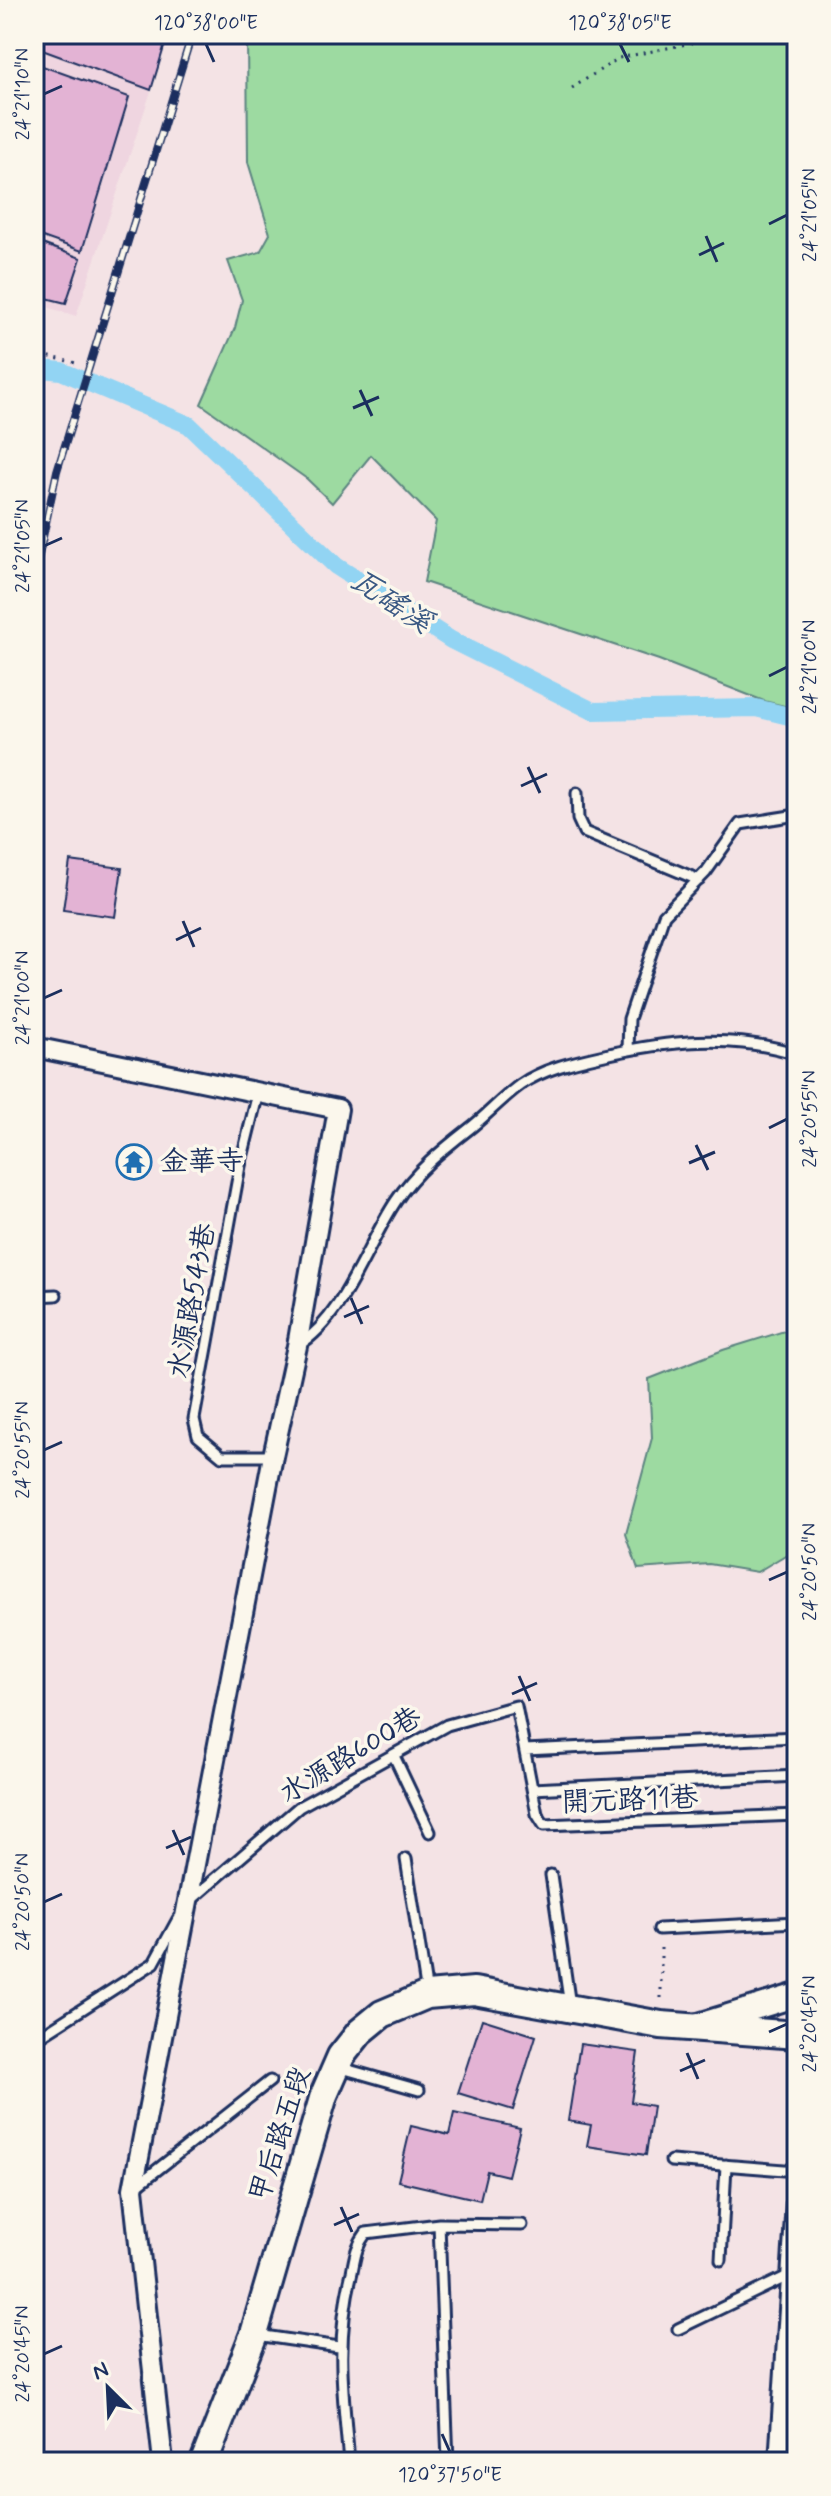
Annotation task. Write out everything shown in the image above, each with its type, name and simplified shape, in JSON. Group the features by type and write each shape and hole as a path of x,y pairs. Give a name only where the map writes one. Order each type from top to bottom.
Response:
{"main road":[{"name":"甲后路五段","path":"204,2462 254,2334 324,2095 336,2066 360,2032 382,2014 427,1995 474,1991 661,2025 797,2035"}],"street":[{"path":"34,1047 338,1109 297,1346 273,1456 133,2189 163,2462"},
{"path":"689,2028 797,1995"},
{"path":"779,2462 797,2187"}],"lane":[{"path":"577,793 578,819 584,832 699,880"},
{"path":"628,1050 629,1019 664,915 699,880 740,824 797,815"},
{"path":"297,1346 318,1333 337,1308 383,1220 434,1157 521,1084 562,1065 628,1050 702,1039 770,1046 797,1054"},
{"name":"水源路543巷","path":"258,1093 240,1166 194,1419 198,1436 222,1456 273,1456"},
{"path":"34,1296 56,1295"},
{"name":"水源路600巷","path":"187,1903 299,1807 447,1725 516,1706"},
{"name":"開元路11巷","path":"516,1706 537,1814 544,1825 556,1828 797,1815"},
{"name":"開元路11巷","path":"525,1750 797,1737"},
{"path":"394,1756 430,1832"},
{"path":"532,1789 797,1776"},
{"path":"406,1859 427,1995"},
{"path":"551,1875 570,2009"},
{"path":"34,2040 154,1963 187,1903"},
{"path":"659,1929 797,1922"},
{"path":"336,2066 419,2090"},
{"path":"133,2189 270,2081"},
{"path":"671,2161 797,2171"},
{"path":"721,2260 726,2165"},
{"path":"439,2224 448,2462"},
{"path":"349,2462 339,2347 341,2315 357,2244 366,2233 439,2224 522,2225"},
{"path":"678,2329 791,2275"},
{"path":"254,2334 339,2347"}],"path":[{"path":"572,88 619,58 735,34"},
{"path":"34,353 80,364"},
{"path":"661,1948 661,2025"}],"shaded area":[{"path":"34,34 170,34 76,316 34,303"}],"green space":[{"path":"247,34 797,34 797,709 764,701 659,660 424,582 436,521 371,455 332,503 307,479 201,404 235,328 242,300 228,261 260,252 270,234 248,162"},
{"path":"797,1327 797,1548 757,1572 709,1564 638,1569 626,1534 652,1438 649,1379 723,1350"}],"building":[{"path":"34,34 168,34 151,90 34,47"},
{"path":"34,63 129,97 82,251 34,234"},
{"path":"34,241 81,258 66,303 34,295"},
{"path":"70,861 122,868 115,917 63,910"},
{"path":"482,2019 536,2036 513,2110 458,2093"},
{"path":"580,2044 638,2052 631,2102 653,2106 646,2155 587,2146 591,2125 568,2121"},
{"path":"454,2113 520,2128 508,2176 487,2171 480,2200 398,2181 411,2126 449,2135"}],"waterway":[{"name":"瓦磘溪","path":"34,368 61,371 189,425 336,566 451,640 593,711 756,708 797,718"}],"railway":[{"path":"34,579 57,471 192,34"}],"place":[{"name":"金華寺","path":"134,1162"}]}
